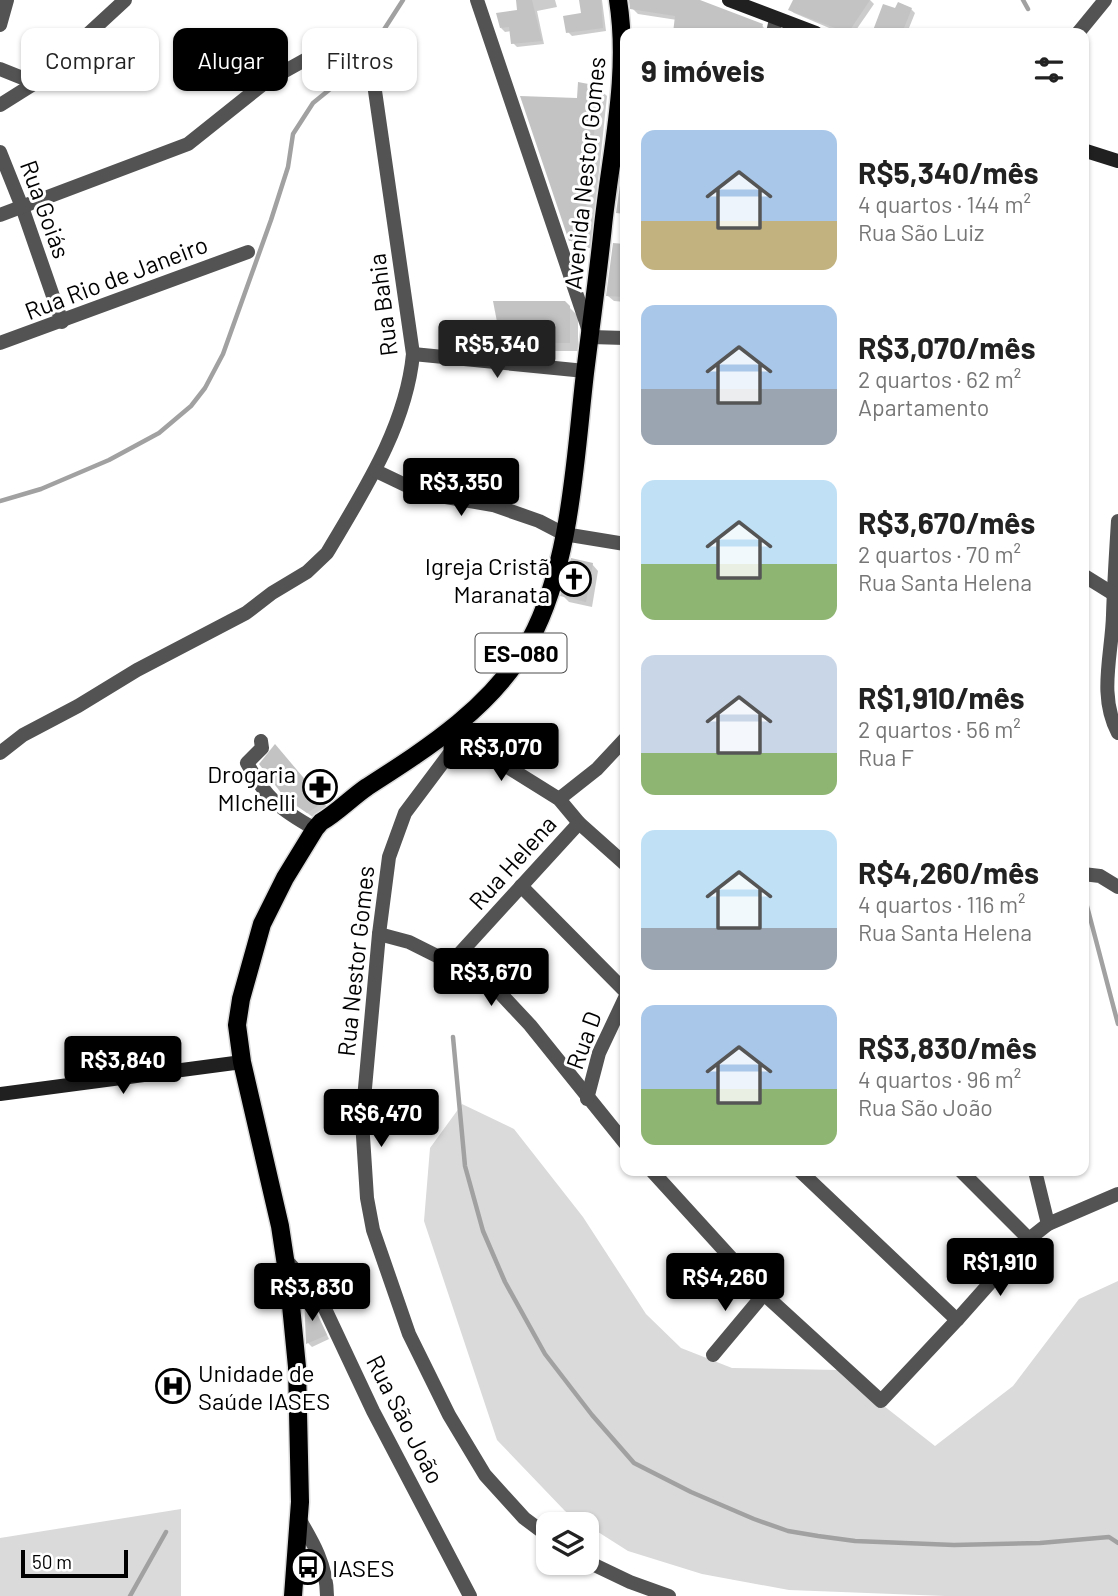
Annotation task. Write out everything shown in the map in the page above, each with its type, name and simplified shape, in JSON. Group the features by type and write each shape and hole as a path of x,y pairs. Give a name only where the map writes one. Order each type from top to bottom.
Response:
{"main road":[{"name":"Avenida Nestor Gomes","path":"618,0 622,28"},
{"name":"Avenida Nestor Gomes","path":"455,734 505,677 530,640 549,596 564,534 591,337 620,82"},
{"name":"ES-080","path":"293,1596 298,1517 297,1367 286,1259 242,1062 237,1026 239,1009 262,924 285,878 321,822 365,788 455,734"}],"street":[{"path":"0,25 7,0"},
{"path":"95,28 125,0"},
{"path":"477,0 591,337 620,338"},
{"path":"729,0 790,28"},
{"path":"756,0 772,22"},
{"path":"1083,28 1105,0"},
{"name":"Rua Bahia","path":"0,215 188,144 267,82 298,62 321,51 342,49 360,58 373,76 413,354 407,391 376,471 327,553 307,572 246,613 137,670 23,735 0,753"},
{"path":"0,69 21,77"},
{"path":"0,105 22,91"},
{"name":"Rua Goiás","path":"0,152 62,322"},
{"path":"1089,152 1118,161"},
{"name":"Rua Rio de Janeiro","path":"0,343 248,252"},
{"path":"413,354 585,371"},
{"path":"376,471 422,493 493,505 539,521 564,534 620,543"},
{"path":"1118,521 1112,593 1116,617 1107,663 1107,704 1118,733"},
{"path":"1089,579 1112,593"},
{"path":"455,734 559,799 579,823 620,860"},
{"name":"Rua Nestor Gomes","path":"455,734 405,813 388,857 362,1121 364,1168 373,1230 409,1334 466,1446 485,1475 504,1499 536,1527"},
{"path":"261,741 262,748 247,763 251,770 283,812 315,830"},
{"path":"559,799 597,769 620,744"},
{"name":"Rua Helena","path":"451,963 579,823"},
{"path":"1089,875 1100,876 1118,887"},
{"path":"521,886 620,995"},
{"path":"379,934 409,942 451,963 500,993 530,1025 620,1137"},
{"name":"Rua D","path":"587,1099 599,1053 620,1008"},
{"path":"0,1093 242,1062"},
{"path":"657,1176 764,1294 881,1401 1029,1239 1048,1224 1118,1194"},
{"path":"805,1176 957,1320"},
{"path":"966,1176 1029,1239"},
{"path":"1036,1176 1048,1224"},
{"name":"Rua São João","path":"286,1259 318,1294 373,1411 470,1596"},
{"path":"713,1355 764,1294"},
{"path":"298,1517 317,1547 327,1596"},
{"path":"599,1567 669,1596"}],"shaded area":[{"path":"462,1104 514,1129 583,1217 646,1314 681,1348 732,1368 838,1370 935,1446 1013,1386 1079,1299 1118,1281 1118,1596 945,1596 789,1590 702,1574 628,1551 599,1533 599,1512 565,1511 497,1440 424,1221 430,1148"},
{"path":"181,1509 181,1596 0,1596 0,1538"}],"building":[{"path":"516,0 532,0 542,41 511,44 509,27 500,28 496,13 517,10"},
{"path":"579,0 601,0 603,28 566,33 563,16 581,13"},
{"path":"629,0 700,0 763,24 762,28 674,28 675,16 630,9"},
{"path":"793,0 870,0 851,28 835,28 788,10"},
{"path":"898,2 912,8 904,28 874,28 883,4 895,8"},
{"path":"578,82 599,86 583,240 569,241 520,96 577,98"},
{"path":"620,185 620,213 616,213"},
{"path":"613,243 620,244 620,297 606,296"},
{"path":"493,301 565,301 570,306 570,343 501,343"},
{"name":"Igreja Cristã Maranata","path":"571,558 593,563 586,602 560,596"},
{"path":"275,744 324,802 307,813 285,798 259,764"},
{"path":"304,1293 310,1299 327,1335 306,1344"}],"waterway":[{"path":"385,28 403,0"},
{"path":"1023,0 1028,9"},
{"path":"0,501 41,489 109,460 159,433 191,406 205,388 223,354 288,167 293,134 313,103 328,91"},
{"path":"1089,914 1118,1024"},
{"path":"453,1037 465,1166 483,1231 505,1282 545,1354 592,1415 634,1463 691,1492 754,1519 788,1531 818,1536 855,1541 954,1545 1040,1543 1109,1537 1118,1543"},
{"path":"130,1596 166,1532"}],"place":[{"name":"Igreja Cristã Maranata","path":"574,579"},
{"name":"Drogaria MIchelli","path":"320,787"},
{"name":"Unidade de Saúde IASES","path":"173,1386"},
{"name":"IASES","path":"308,1567"}]}
